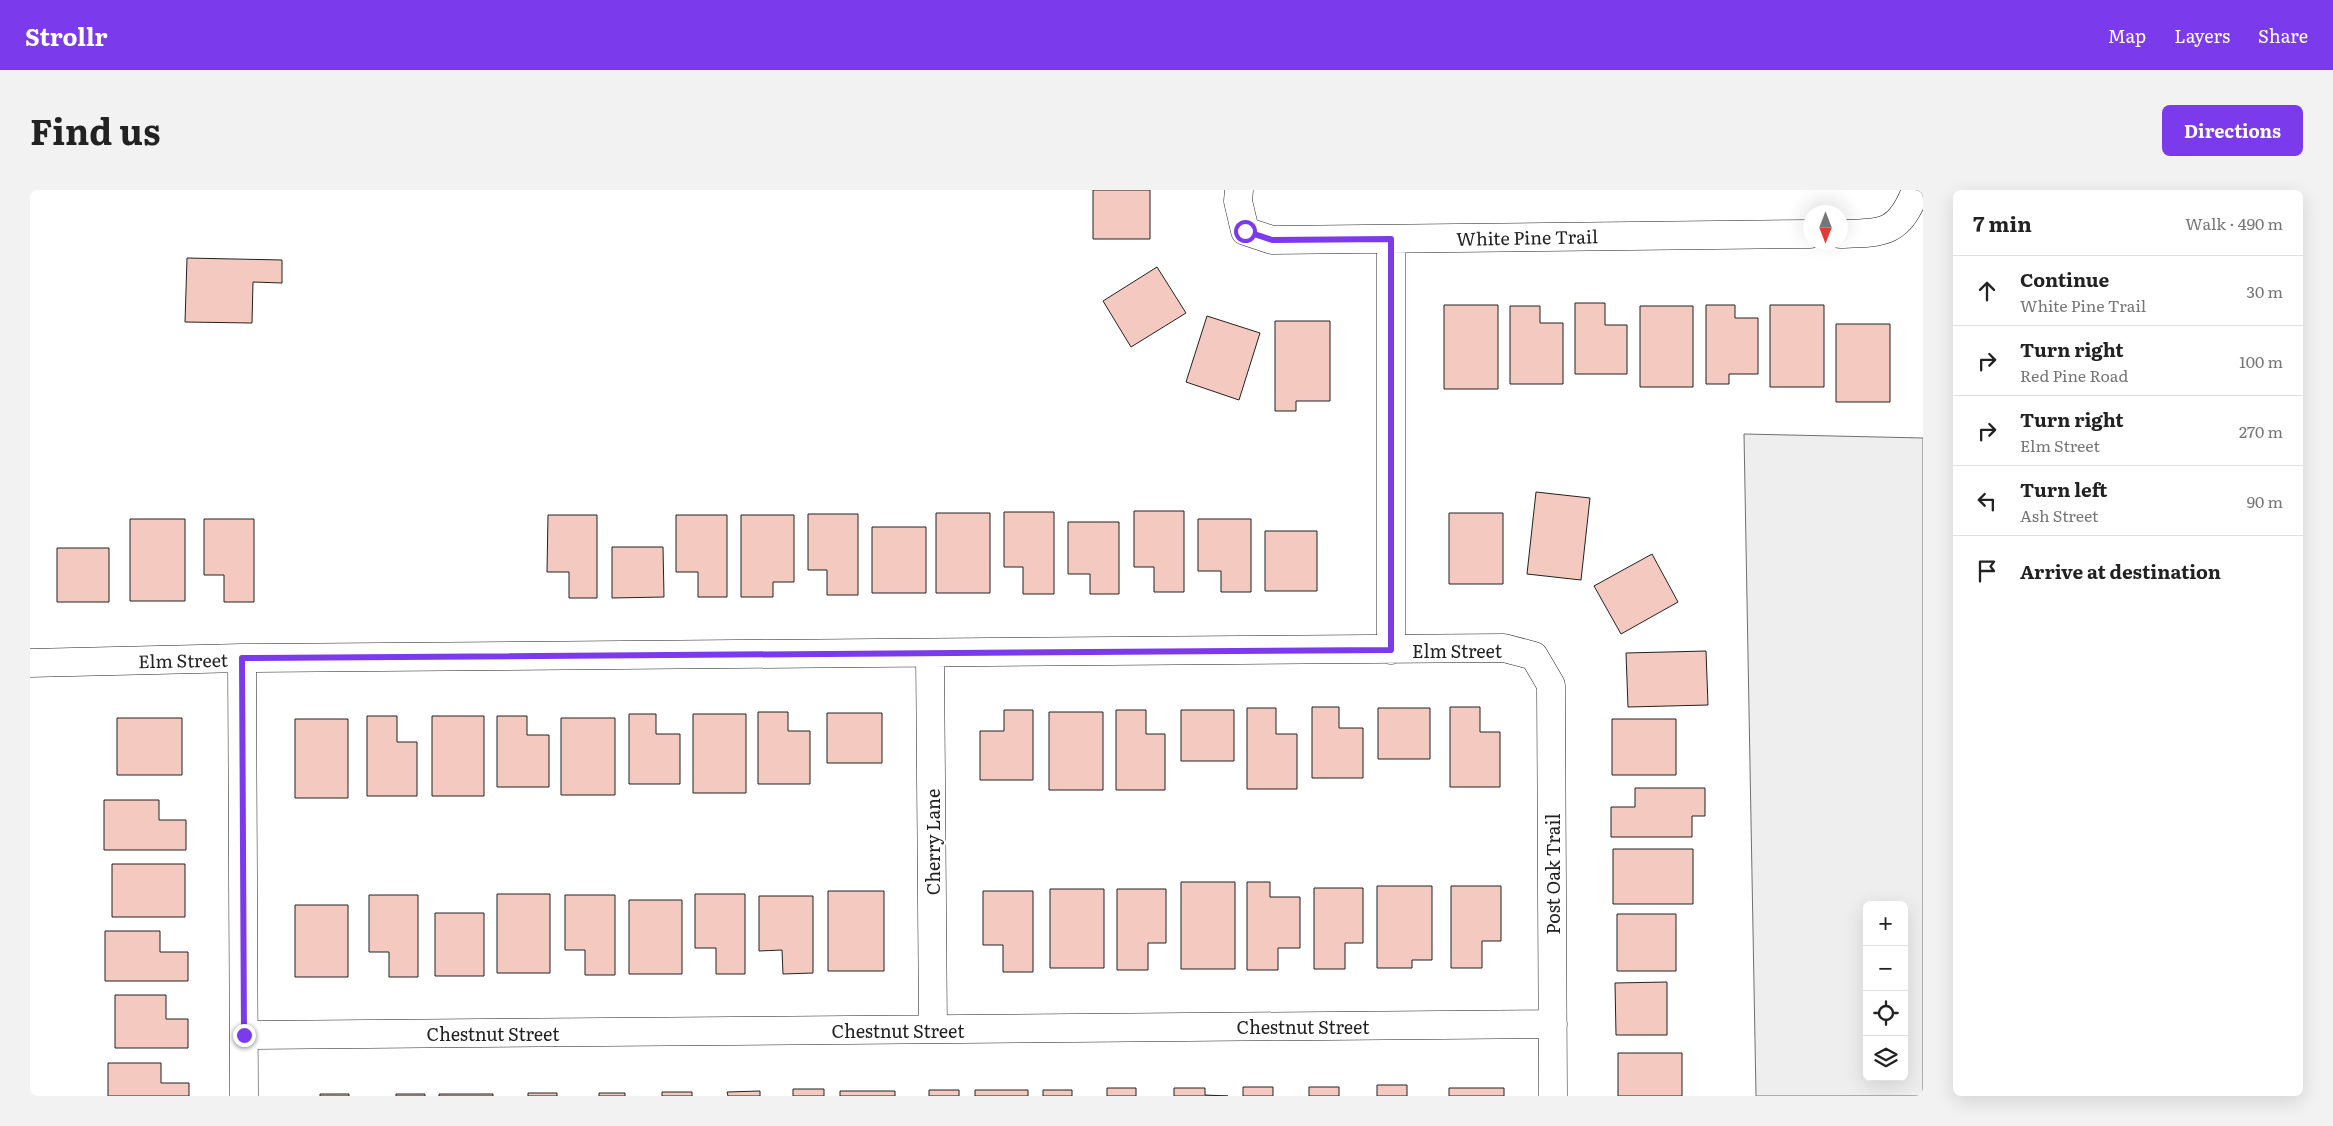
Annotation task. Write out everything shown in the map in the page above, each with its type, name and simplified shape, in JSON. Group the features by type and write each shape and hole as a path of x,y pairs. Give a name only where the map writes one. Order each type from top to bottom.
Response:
{"street":[{"name":"White Pine Trail","path":"1239,190 1238,201 1245,231 1272,240 1803,234"},
{"path":"1848,234 1871,233 1892,228 1908,210 1916,190"},
{"path":"1391,239 1391,650"},
{"name":"Elm Street","path":"30,663 242,658 1504,648 1534,656"},
{"name":"Cherry Lane","path":"930,654 933,1030"},
{"name":"Post Oak Trail","path":"1534,656 1551,685 1553,1096"},
{"path":"242,658 244,1096"},
{"name":"Chestnut Street","path":"244,1035 1553,1024"}],"shaded area":[{"path":"1744,434 1923,438 1923,1096 1756,1096"}],"building":[{"path":"1093,190 1150,190 1150,239 1093,239"},
{"path":"187,258 282,260 282,283 253,282 252,323 185,322"},
{"path":"1157,267 1186,313 1131,347 1103,301"},
{"path":"1575,303 1605,303 1605,325 1627,325 1627,374 1575,374"},
{"path":"1444,305 1498,305 1498,389 1444,389"},
{"path":"1706,305 1735,305 1735,318 1758,318 1758,374 1729,374 1729,384 1706,384"},
{"path":"1770,305 1824,305 1824,387 1770,387"},
{"path":"1510,306 1540,306 1540,323 1563,323 1563,384 1510,384"},
{"path":"1640,306 1693,306 1693,387 1640,387"},
{"path":"1207,316 1260,333 1239,400 1186,382"},
{"path":"1275,321 1330,321 1330,401 1296,401 1296,411 1275,411"},
{"path":"1836,324 1890,324 1890,402 1836,402"},
{"path":"1536,492 1590,498 1581,580 1527,574"},
{"path":"1134,511 1184,511 1184,592 1154,592 1154,567 1134,567"},
{"path":"1004,512 1054,512 1054,594 1023,594 1023,567 1004,567"},
{"path":"936,513 990,513 990,593 936,593"},
{"path":"1449,513 1503,513 1503,584 1449,584"},
{"path":"808,514 858,514 858,595 827,595 827,570 808,570"},
{"path":"548,515 597,515 597,598 569,598 569,572 547,572"},
{"path":"676,515 727,515 727,597 698,597 698,572 676,572"},
{"path":"741,515 794,515 794,582 773,582 773,597 741,597"},
{"path":"130,519 185,519 185,601 130,601"},
{"path":"204,519 254,519 254,602 224,602 224,575 204,575"},
{"path":"1198,519 1251,519 1251,592 1221,592 1221,571 1198,571"},
{"path":"1068,522 1119,522 1119,594 1090,594 1090,574 1068,574"},
{"path":"872,527 926,527 926,593 872,593"},
{"path":"1265,531 1317,531 1317,591 1265,591"},
{"path":"612,547 663,547 664,597 612,598"},
{"path":"57,548 109,548 109,602 57,602"},
{"path":"1652,554 1678,602 1621,634 1594,586"},
{"path":"1706,651 1708,705 1628,707 1626,653"},
{"path":"1312,707 1339,707 1339,728 1363,728 1363,778 1312,778"},
{"path":"1450,707 1480,707 1480,732 1500,732 1500,787 1450,787"},
{"path":"1247,708 1276,708 1276,734 1297,734 1297,789 1247,789"},
{"path":"1378,708 1430,708 1430,759 1378,759"},
{"path":"1004,710 1033,710 1033,780 980,780 980,731 1004,731"},
{"path":"1116,710 1146,710 1146,734 1165,734 1165,790 1116,790"},
{"path":"1181,710 1234,710 1234,761 1181,761"},
{"path":"758,712 788,712 788,731 810,731 810,784 758,784"},
{"path":"1049,712 1103,712 1103,790 1049,790"},
{"path":"827,713 882,713 882,763 827,763"},
{"path":"629,714 656,714 656,734 680,734 680,784 629,784"},
{"path":"693,714 746,714 746,793 693,793"},
{"path":"367,716 397,716 397,742 417,742 417,796 367,796"},
{"path":"432,716 484,716 484,796 432,796"},
{"path":"497,716 527,716 527,735 549,735 549,787 497,787"},
{"path":"117,718 182,718 182,775 117,775"},
{"path":"561,718 615,718 615,795 561,795"},
{"path":"295,719 348,719 348,798 295,798"},
{"path":"1612,719 1676,719 1676,775 1612,775"},
{"path":"1635,788 1705,788 1705,816 1692,816 1692,837 1611,837 1611,807 1635,807"},
{"path":"104,800 159,800 159,820 186,820 186,850 104,850"},
{"path":"1613,849 1693,849 1693,904 1613,904"},
{"path":"112,864 185,864 185,917 112,917"},
{"path":"1181,882 1235,882 1235,969 1181,969"},
{"path":"1247,882 1270,882 1270,897 1300,897 1300,948 1278,948 1278,970 1247,970"},
{"path":"1377,886 1432,886 1432,960 1412,960 1412,968 1377,968"},
{"path":"1451,886 1501,886 1501,941 1482,941 1482,968 1451,968"},
{"path":"1314,888 1363,888 1363,943 1345,943 1345,969 1314,969"},
{"path":"1050,889 1104,889 1104,968 1050,968"},
{"path":"1117,889 1166,889 1166,943 1148,943 1148,970 1117,970"},
{"path":"828,891 884,891 884,971 828,971"},
{"path":"983,891 1033,891 1033,972 1003,972 1003,945 983,945"},
{"path":"497,894 550,894 550,973 497,973"},
{"path":"695,894 745,894 745,974 716,974 716,948 695,948"},
{"path":"369,895 418,895 418,977 389,977 389,952 369,952"},
{"path":"565,895 615,895 615,975 585,975 585,950 565,950"},
{"path":"759,896 813,896 813,973 783,974 782,950 759,951"},
{"path":"629,900 682,900 682,974 629,974"},
{"path":"295,905 348,905 348,977 295,977"},
{"path":"435,913 484,913 484,976 435,976"},
{"path":"1617,914 1676,914 1676,971 1617,971"},
{"path":"105,931 160,931 160,952 188,952 188,981 105,981"},
{"path":"1667,982 1667,1035 1616,1035 1615,983"},
{"path":"115,995 166,995 166,1019 188,1019 188,1048 115,1048"},
{"path":"1618,1053 1682,1053 1682,1096 1618,1096"},
{"path":"108,1063 161,1063 161,1083 189,1083 189,1096 108,1096"},
{"path":"1377,1085 1407,1085 1407,1096 1377,1096"},
{"path":"1243,1087 1273,1087 1273,1096 1243,1096"},
{"path":"1309,1087 1339,1087 1339,1096 1309,1096"},
{"path":"1107,1088 1136,1088 1136,1096 1107,1096"},
{"path":"1174,1088 1205,1088 1205,1095 1228,1096 1174,1096"},
{"path":"1449,1088 1504,1088 1504,1096 1449,1096"},
{"path":"793,1089 824,1089 824,1096 793,1096"},
{"path":"929,1090 959,1090 959,1096 929,1096"},
{"path":"975,1090 1028,1090 1028,1096 975,1096"},
{"path":"1043,1090 1072,1090 1072,1096 1043,1096"},
{"path":"760,1091 760,1096 728,1096 727,1092"},
{"path":"840,1091 895,1091 895,1096 840,1096"},
{"path":"662,1092 692,1092 692,1096 662,1096"},
{"path":"528,1093 557,1093 557,1096 528,1096"},
{"path":"599,1093 625,1093 625,1096 599,1096"},
{"path":"320,1094 349,1094 349,1096 320,1096"},
{"path":"396,1094 425,1094 425,1096 396,1096"},
{"path":"439,1094 493,1094 493,1096 439,1096"}],"route":[{"path":"244,1035 242,658 1391,650 1391,239 1272,240 1245,231"}]}
